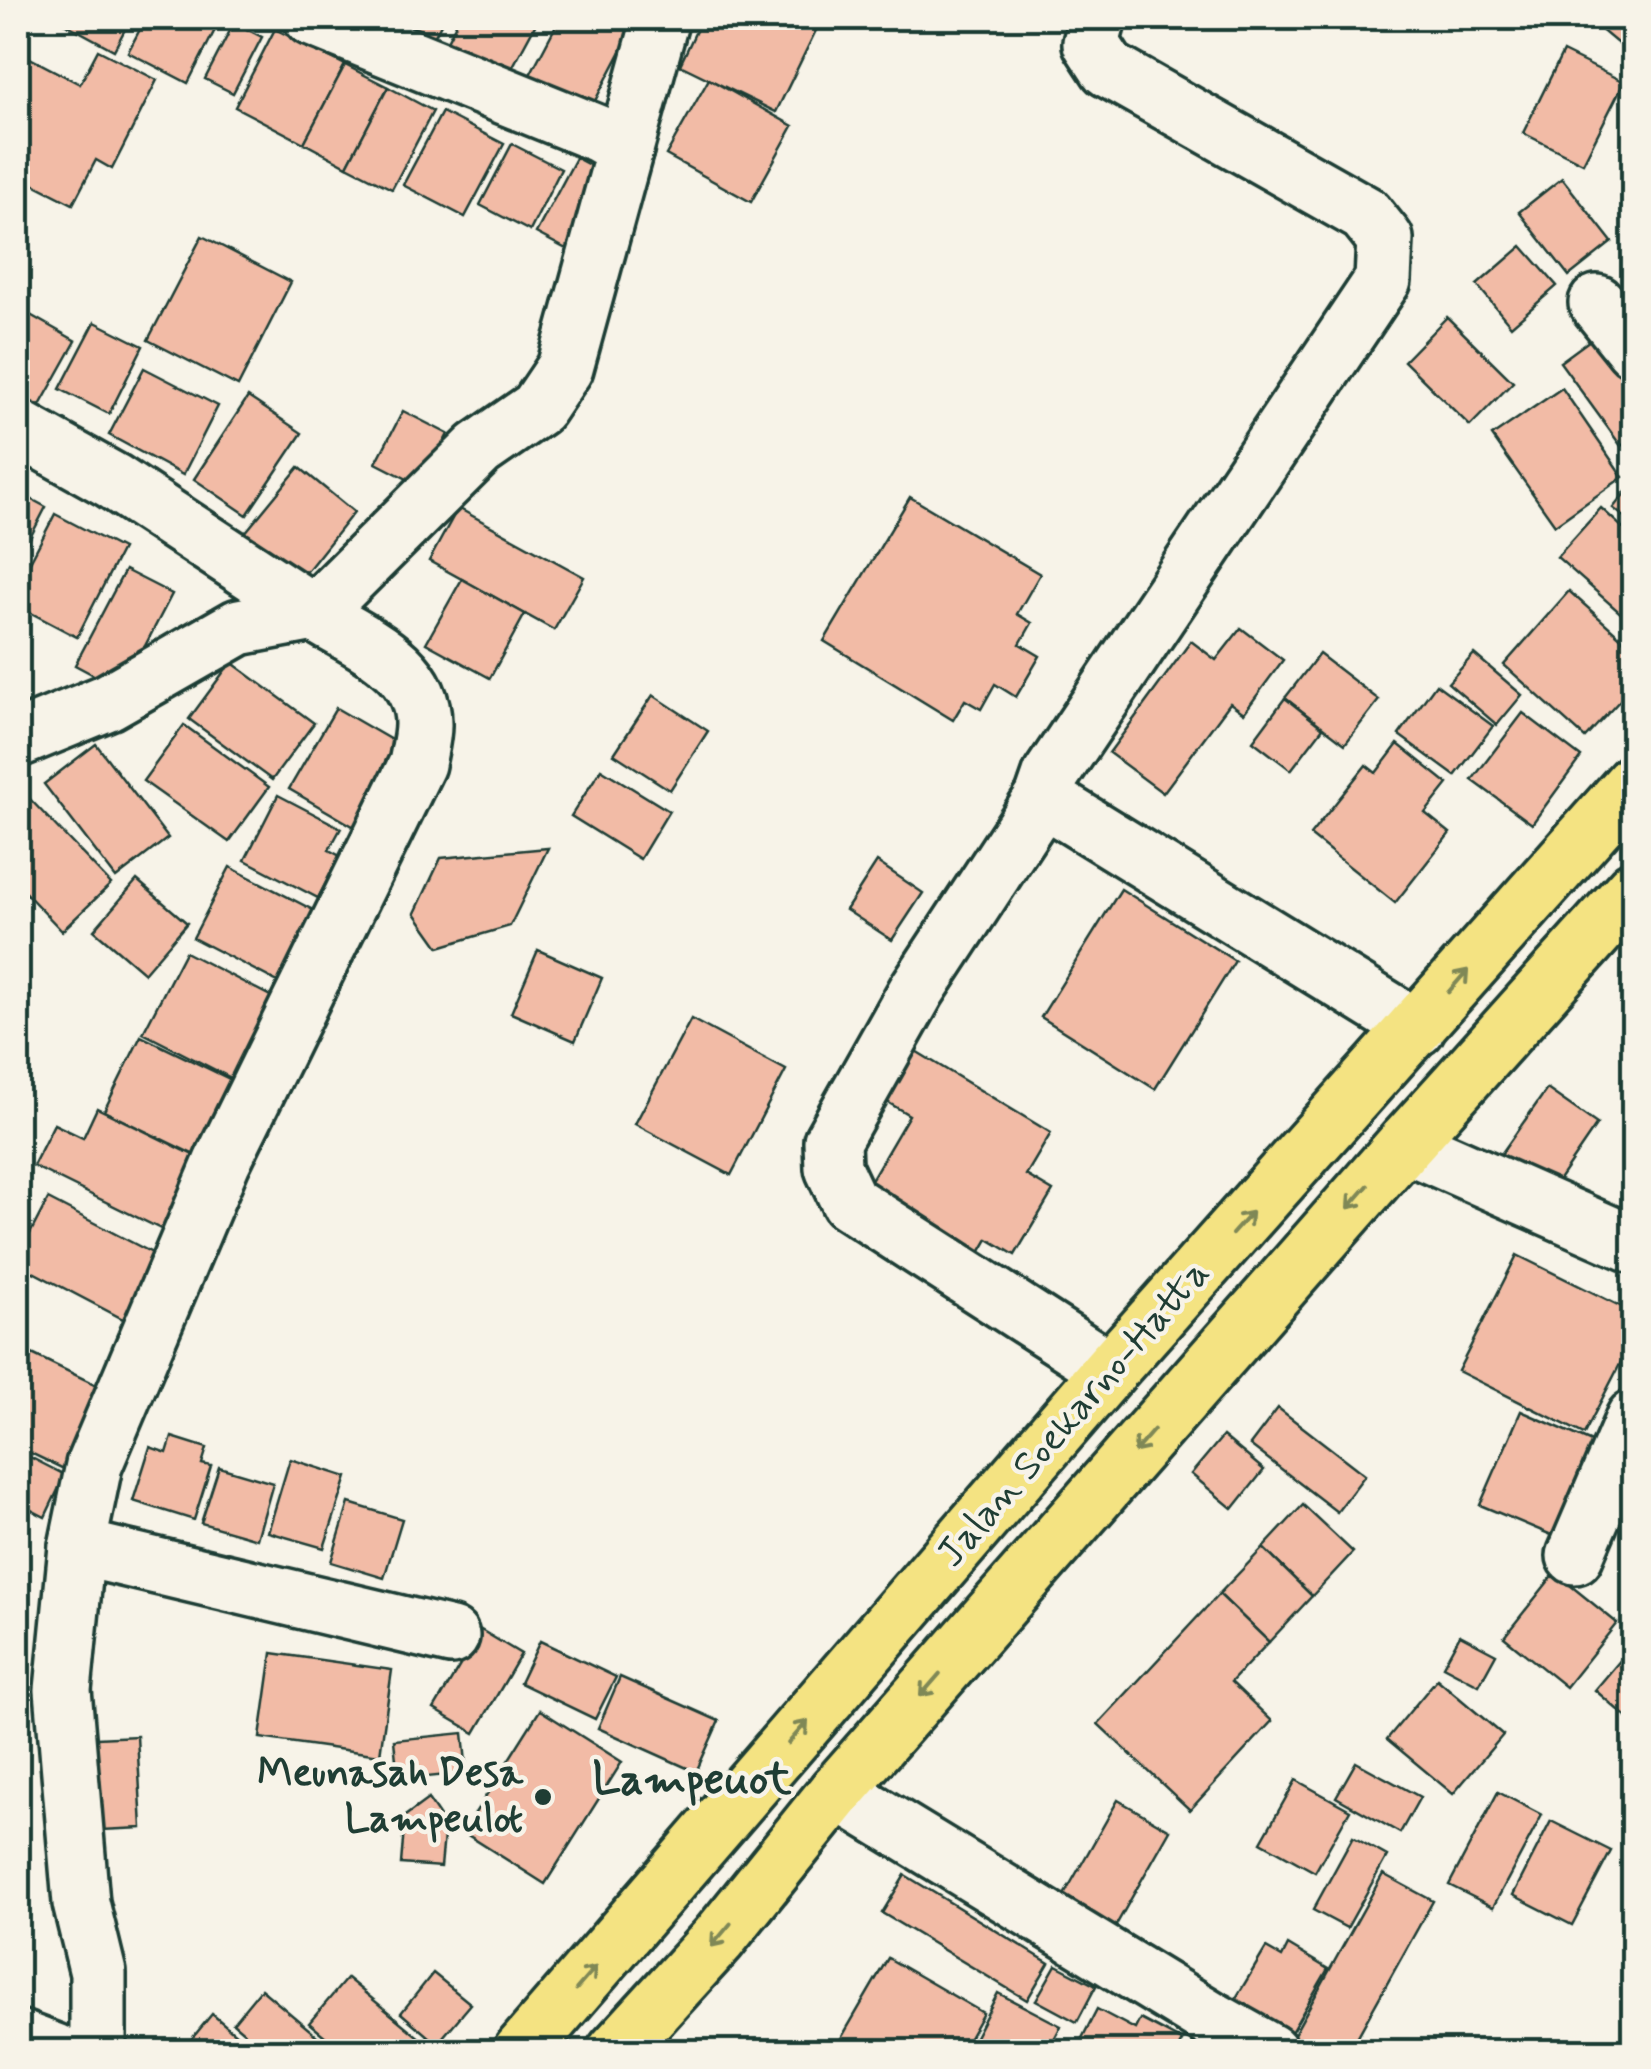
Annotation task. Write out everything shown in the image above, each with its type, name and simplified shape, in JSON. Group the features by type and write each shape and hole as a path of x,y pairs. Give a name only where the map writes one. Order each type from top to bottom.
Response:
{"highway":[{"name":"Jalan Soekarno-Hatta","path":"522,2052 1110,1370 1634,782"},
{"name":"Jalan Soekarno-Hatta","path":"615,2052 718,1939 837,1791 1404,1144 1634,890"}],"street":[{"path":"312,18 599,134 625,149"},
{"path":"18,740 108,702 239,627 314,613 479,449 538,408 565,368 661,18"},
{"path":"1098,18 1091,43 1108,69 1365,214 1385,240 1383,280 1051,775 1043,798 916,990 832,1141 833,1168 848,1202 1110,1370"},
{"path":"1597,303 1634,349"},
{"path":"18,428 113,480 404,670 417,692 424,724 416,764 222,1162 94,1466 76,1547 62,1690 82,1903 98,1973 98,2052"},
{"path":"1043,798 1417,1028"},
{"path":"1404,1144 1634,1245"},
{"path":"1575,1556 1634,1418"},
{"path":"76,1547 451,1636"},
{"path":"837,1791 1270,2052"},
{"path":"18,2038 54,2052"}],"building":[{"path":"70,18 131,18 114,50 66,24"},
{"path":"146,18 221,18 188,83 128,52"},
{"path":"403,18 444,18 431,43 399,26"},
{"path":"459,18 539,18 506,79 444,47"},
{"path":"560,18 603,18 631,32 586,118 524,86"},
{"path":"702,18 822,18 776,112 680,65"},
{"path":"1587,18 1634,18 1634,35 1623,48"},
{"path":"234,23 262,37 233,93 205,79"},
{"path":"275,29 345,65 304,143 235,107"},
{"path":"98,50 157,80 112,169 96,160 73,204 18,176 18,68 24,55 80,84"},
{"path":"1563,52 1624,82 1583,163 1523,133"},
{"path":"345,65 388,87 347,166 304,143"},
{"path":"709,79 793,126 751,202 666,155"},
{"path":"388,87 433,111 392,189 347,166"},
{"path":"442,112 504,144 465,217 403,185"},
{"path":"512,144 561,169 530,231 480,205"},
{"path":"576,158 610,176 570,251 536,233"},
{"path":"1562,178 1612,242 1569,276 1519,212"},
{"path":"202,236 291,282 238,386 148,340"},
{"path":"1522,246 1557,286 1511,326 1477,285"},
{"path":"18,308 76,341 38,409 18,397"},
{"path":"1447,317 1513,382 1470,426 1404,361"},
{"path":"95,322 143,346 109,414 60,389"},
{"path":"1601,332 1634,376 1634,437 1621,446 1560,362"},
{"path":"144,368 218,406 183,475 109,435"},
{"path":"1562,388 1623,477 1555,525 1492,436"},
{"path":"248,397 302,433 247,515 194,479"},
{"path":"403,411 448,434 421,486 376,463"},
{"path":"299,467 354,512 296,585 240,539"},
{"path":"1634,482 1634,525 1613,508"},
{"path":"18,492 46,507 18,561"},
{"path":"910,497 1040,574 1017,614 1032,623 1020,644 1040,656 1016,697 995,684 981,709 965,700 953,720 824,641"},
{"path":"458,508 584,577 554,630 429,561"},
{"path":"1601,508 1634,538 1634,625 1557,557"},
{"path":"55,514 122,549 77,637 18,606 18,585"},
{"path":"125,570 172,594 122,690 75,665"},
{"path":"462,579 525,614 490,678 426,643"},
{"path":"1569,591 1634,649 1634,685 1585,738 1504,665"},
{"path":"1241,628 1283,660 1244,713 1230,703 1163,793 1109,753 1191,641 1216,660"},
{"path":"1319,654 1379,700 1345,744 1285,698"},
{"path":"1474,654 1522,695 1497,725 1448,683"},
{"path":"231,662 314,723 272,780 189,719"},
{"path":"1436,684 1493,726 1455,776 1399,735"},
{"path":"653,695 708,731 670,790 614,754"},
{"path":"1285,698 1323,728 1291,770 1253,741"},
{"path":"336,708 412,752 365,833 289,789"},
{"path":"1523,713 1581,757 1532,824 1472,780"},
{"path":"184,725 269,787 229,842 143,781"},
{"path":"96,744 168,838 116,878 44,784"},
{"path":"1398,744 1448,784 1425,813 1450,833 1395,903 1310,835 1366,765 1376,773"},
{"path":"601,769 669,811 640,859 571,816"},
{"path":"278,795 341,828 329,850 340,856 318,898 245,860"},
{"path":"28,797 111,884 62,931 18,885 18,808"},
{"path":"548,848 510,926 439,947 415,913 441,858"},
{"path":"877,862 923,893 892,940 846,910"},
{"path":"230,867 315,911 278,982 193,938"},
{"path":"137,880 187,923 144,973 94,930"},
{"path":"1121,889 1235,961 1155,1089 1041,1017"},
{"path":"538,950 602,978 575,1041 511,1013"},
{"path":"185,952 278,1000 237,1081 143,1033"},
{"path":"691,1019 786,1070 731,1175 635,1124"},
{"path":"141,1036 236,1082 199,1157 104,1111"},
{"path":"914,1050 1051,1133 1026,1175 1053,1191 1015,1255 988,1239 977,1258 865,1190 909,1115 884,1100"},
{"path":"1547,1089 1597,1124 1543,1203 1492,1167"},
{"path":"97,1108 201,1159 165,1231 33,1166 54,1124 83,1138"},
{"path":"1634,1159 1634,1192 1622,1187"},
{"path":"48,1199 156,1255 123,1319 18,1264"},
{"path":"1517,1255 1634,1313 1634,1337 1584,1434 1458,1371"},
{"path":"32,1354 107,1390 68,1471 18,1447 18,1384"},
{"path":"1278,1408 1365,1475 1337,1512 1250,1445"},
{"path":"1521,1411 1594,1443 1554,1536 1480,1505"},
{"path":"1223,1436 1264,1470 1233,1509 1191,1474"},
{"path":"172,1437 207,1448 202,1464 211,1466 194,1520 133,1501 150,1447 167,1453"},
{"path":"18,1451 65,1475 45,1517 18,1503"},
{"path":"290,1459 347,1477 324,1548 268,1532"},
{"path":"219,1467 273,1483 257,1539 201,1523"},
{"path":"349,1503 402,1519 384,1578 331,1562"},
{"path":"1303,1505 1353,1552 1312,1596 1263,1548"},
{"path":"1263,1548 1312,1596 1269,1642 1219,1594"},
{"path":"1555,1573 1617,1623 1566,1687 1504,1637"},
{"path":"1219,1594 1269,1642 1231,1682 1272,1721 1190,1810 1098,1724"},
{"path":"481,1630 521,1654 475,1733 434,1709"},
{"path":"1460,1635 1496,1654 1479,1685 1443,1666"},
{"path":"540,1641 616,1677 595,1719 520,1683"},
{"path":"1634,1644 1634,1724 1595,1690"},
{"path":"272,1653 392,1670 380,1755 260,1738"},
{"path":"620,1677 719,1721 696,1772 598,1728"},
{"path":"1437,1679 1503,1735 1453,1794 1387,1739"},
{"name":"Meunasah Desa Lampeulot","path":"540,1710 622,1762 545,1884 463,1832"},
{"path":"463,1733 467,1773 398,1780 394,1740"},
{"path":"137,1736 142,1828 81,1831 76,1739"},
{"path":"1356,1762 1420,1797 1400,1833 1336,1797"},
{"path":"1296,1780 1350,1810 1315,1872 1261,1842"},
{"path":"1498,1792 1542,1815 1493,1907 1449,1885"},
{"path":"428,1799 445,1824 441,1867 401,1864 405,1816"},
{"path":"1118,1800 1170,1830 1107,1941 1055,1911"},
{"path":"1551,1821 1611,1851 1572,1925 1513,1895"},
{"path":"1353,1837 1387,1856 1347,1928 1313,1910"},
{"path":"1383,1874 1433,1901 1349,2052 1300,2052 1288,2045"},
{"path":"905,1875 1049,1963 1027,2000 882,1913"},
{"path":"1288,1945 1328,1969 1289,2036 1233,2003 1266,1948 1282,1957"},
{"path":"888,1958 983,2013 961,2052 843,2052 836,2047"},
{"path":"1056,1965 1096,1986 1077,2022 1036,2000"},
{"path":"433,1973 471,2004 437,2044 401,2013"},
{"path":"347,1978 433,2049 431,2052 344,2052 309,2023"},
{"path":"261,1989 336,2052 267,2052 233,2023"},
{"path":"998,1993 1061,2026 1047,2052 967,2052"},
{"path":"1097,2009 1135,2029 1140,2019 1182,2041 1176,2052 1075,2052"},
{"path":"212,2014 257,2052 181,2052"}],"place":[{"name":"Meunasah Desa Lampeulot","path":"543,1797"}],"district":[{"name":"Lampeuot","path":"692,1780"}]}
